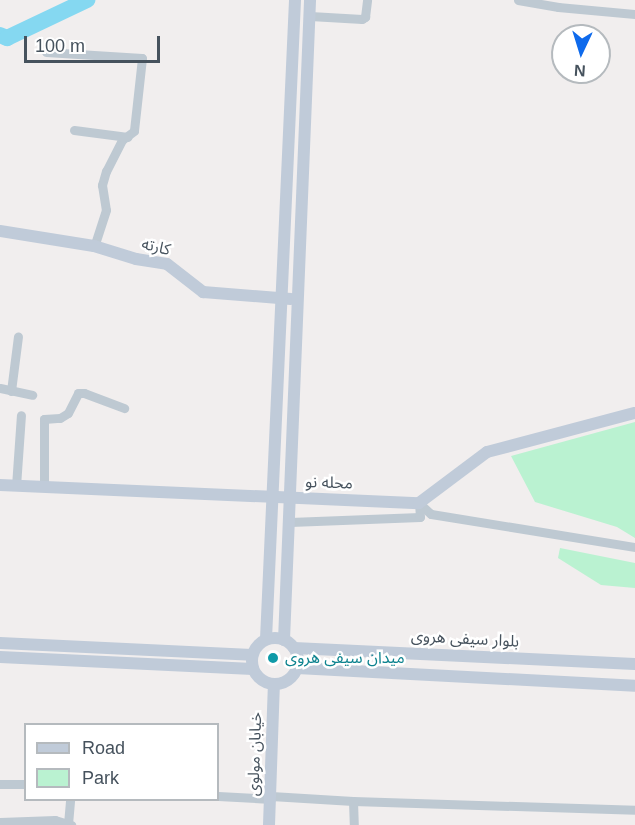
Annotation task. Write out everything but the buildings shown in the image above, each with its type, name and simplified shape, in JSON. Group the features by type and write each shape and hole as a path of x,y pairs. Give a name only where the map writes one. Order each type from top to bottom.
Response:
{"main road":[{"path":"266,639 275,498 295,0"},
{"path":"289,644 266,639 260,643 252,655 253,669 259,678 274,685 291,678 297,668 289,644 290,522 309,0"},
{"name":"کارته","path":"0,231 94,246 136,259 168,264 203,292 298,299"},
{"path":"419,503 487,452 635,413"},
{"name":"محله نو","path":"0,485 419,503"},
{"path":"0,643 252,655"},
{"name":"بلوار سیفی هروی","path":"289,644 635,664"},
{"path":"0,657 253,669"},
{"path":"603,684 604,662"},
{"path":"297,668 635,686"},
{"name":"خیابان مولوی","path":"269,825 274,685"}],"street":[{"path":"310,16 362,18 365,17 367,0"},
{"path":"518,0 558,7 635,14"},
{"path":"46,51 142,58 134,131 122,140 106,171 102,185 106,210 94,246"},
{"path":"74,130 128,137"},
{"path":"11,391 18,336"},
{"path":"0,388 32,394"},
{"path":"44,487 44,419 60,418 68,413 78,393 84,393 124,408"},
{"path":"16,486 21,415"},
{"path":"290,522 420,517 419,503"},
{"path":"419,503 431,514 635,547"},
{"path":"0,784 24,784"},
{"path":"219,796 635,810"},
{"path":"0,822 51,822 70,825 70,801"},
{"path":"353,801 354,825"}],"green space":[{"path":"635,422 635,538 617,527 535,502 511,456"},
{"path":"560,548 635,563 635,588 601,585 558,558"}],"waterway":[{"path":"0,35 7,38 87,0"}],"place":[{"name":"میدان سیفی هروی","path":"273,658"}]}
